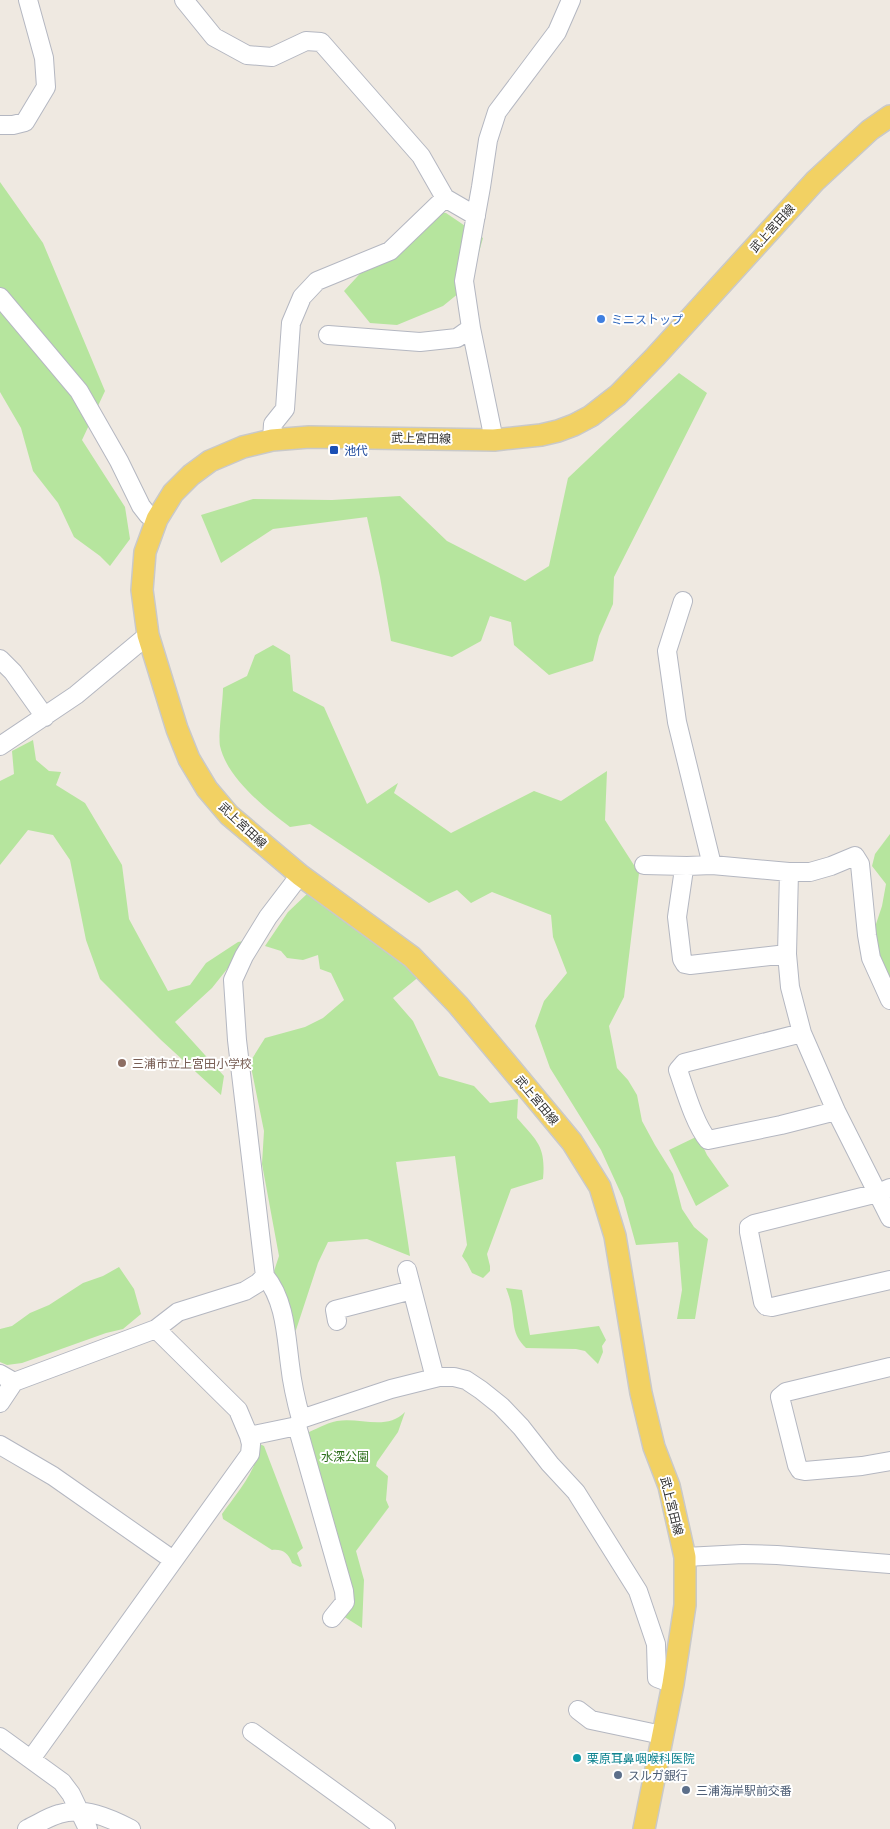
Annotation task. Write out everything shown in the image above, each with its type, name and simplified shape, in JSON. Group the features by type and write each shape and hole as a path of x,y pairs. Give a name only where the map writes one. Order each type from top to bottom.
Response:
{"main road":[{"name":"武上宮田線","path":"644,1829 673,1684 685,1606 685,1557 670,1486 654,1447 640,1392 615,1236 600,1187 572,1142 458,1005 419,964 300,875 229,815 207,789 197,774 177,729 148,634 142,590 145,552 157,519 173,493 204,465 222,455 243,447 272,440 338,436 494,440 541,435 574,425 604,407 661,351 815,180 864,135 890,116"}],"street":[{"path":"0,124 13,125 25,122 46,87 44,58 28,0"},
{"path":"184,0 214,37 247,56 272,57 306,41 321,42 421,156 445,198 476,216"},
{"path":"494,440 471,328 464,281 488,140 497,112 557,32 571,0"},
{"path":"272,440 273,424 285,409 291,323 302,297 317,281 390,252 445,198"},
{"path":"0,297 79,391 142,506 148,515 157,519"},
{"path":"328,335 420,342 457,338 471,328"},
{"path":"684,601 667,651 677,722 712,865"},
{"path":"0,746 92,683 148,634"},
{"path":"0,659 13,672 45,717"},
{"path":"644,866 712,865 810,872 855,856 860,864 871,958 890,1000"},
{"path":"686,866 677,917 682,958 685,964 787,954"},
{"path":"789,872 787,954 790,987 802,1033 836,1111 884,1190 890,1218"},
{"path":"300,875 268,917 244,956 233,980 237,1040 265,1276 274,1286 284,1321 299,1422 344,1591 345,1602 332,1618"},
{"path":"802,1033 684,1063 678,1070 693,1109 708,1140 781,1125 836,1111"},
{"path":"884,1190 754,1224 749,1227 749,1232 763,1302 766,1306 772,1307 890,1280"},
{"path":"407,1270 435,1378"},
{"path":"0,1403 7,1378 156,1330 178,1312 244,1291 258,1283 265,1276"},
{"path":"337,1320 335,1310 349,1299 412,1290"},
{"path":"31,1759 250,1454 251,1444 249,1436 238,1410 156,1330"},
{"path":"890,1367 786,1392 780,1397 797,1466 800,1470 862,1466 890,1461"},
{"path":"249,1436 299,1422 391,1389 435,1378 454,1377 466,1380 501,1406 576,1492 638,1591 656,1644 657,1678 673,1684"},
{"path":"0,1445 54,1476 173,1560"},
{"path":"685,1557 760,1554 890,1564"},
{"path":"578,1710 592,1720 662,1735"},
{"path":"252,1732 386,1829"},
{"path":"0,1737 62,1782 71,1794 88,1829"},
{"path":"27,1829 61,1813 79,1812 106,1818 131,1829"}],"green space":[{"path":"0,182 43,243 105,391 82,440 125,507 130,539 110,566 100,556 74,537 58,503 33,471 21,428 0,392"},
{"path":"417,212 446,213 483,238 470,284 443,306 397,325 370,323 344,291"},
{"path":"679,373 707,393 614,577 613,604 599,636 593,661 549,675 514,645 511,622 490,616 481,641 452,657 391,641 367,517 273,529 221,563 201,515 253,499 332,500 400,496 447,541 525,581 549,566 568,478"},
{"path":"273,645 290,655 293,691 324,707 367,804 398,783 394,793 451,833 534,791 561,801 607,771 605,820 639,873 624,997 609,1026 617,1068 628,1080 637,1095 642,1121 673,1174 682,1209 694,1227 708,1239 695,1319 677,1319 682,1290 678,1242 636,1245 623,1198 601,1150 550,1068 535,1026 544,1001 567,973 553,937 551,915 492,892 471,903 457,890 429,903 310,824 290,827 248,791 230,769 220,746 223,688 247,676 255,655"},
{"path":"33,740 36,760 49,771 61,772 56,785 85,803 122,865 129,919 168,991 190,985 206,963 238,942 244,941 247,944 212,988 175,1022 224,1076 221,1095 161,1040 100,979 86,940 70,860 53,835 28,830 0,865 0,781 14,774 12,751"},
{"path":"890,834 890,989 872,936 882,906 886,884 872,866 875,854"},
{"path":"309,892 421,975 393,998 413,1021 439,1076 474,1086 490,1103 518,1099 517,1118 539,1145 544,1168 543,1179 511,1189 487,1254 490,1271 483,1278 472,1273 462,1256 467,1245 455,1156 396,1162 410,1256 367,1239 328,1242 318,1263 296,1330 291,1334 274,1271 279,1256 262,1164 264,1131 250,1062 265,1038 305,1027 323,1018 344,1000 331,973 320,969 318,955 303,960 287,958 281,951 265,946 288,912"},
{"path":"698,1136 707,1155 729,1186 696,1206 669,1150"},
{"path":"119,1267 134,1289 141,1314 123,1329 106,1333 22,1363 7,1365 0,1362 0,1329 12,1326 30,1313 49,1305 83,1283 103,1276"},
{"path":"506,1288 522,1290 530,1335 599,1326 606,1340 602,1346 603,1352 598,1364 585,1351 576,1349 526,1348 521,1343 514,1328 511,1304"},
{"name":"水深公園","path":"405,1412 398,1432 376,1466 388,1476 386,1500 389,1507 356,1551 364,1580 362,1628 343,1616 304,1434 337,1421 390,1421 398,1418"},
{"path":"258,1443 264,1446 303,1548 297,1553 302,1566 300,1567 292,1563 285,1552 272,1550 223,1519 222,1514 240,1490 251,1471 258,1452"}],"place":[{"name":"ミニストップ","path":"601,319"},
{"name":"池代","path":"334,450"},
{"name":"三浦市立上宮田小学校","path":"122,1063"},
{"name":"栗原耳鼻咽喉科医院","path":"577,1758"},
{"name":"スルガ銀行","path":"618,1775"},
{"name":"三浦海岸駅前交番","path":"686,1790"}]}
